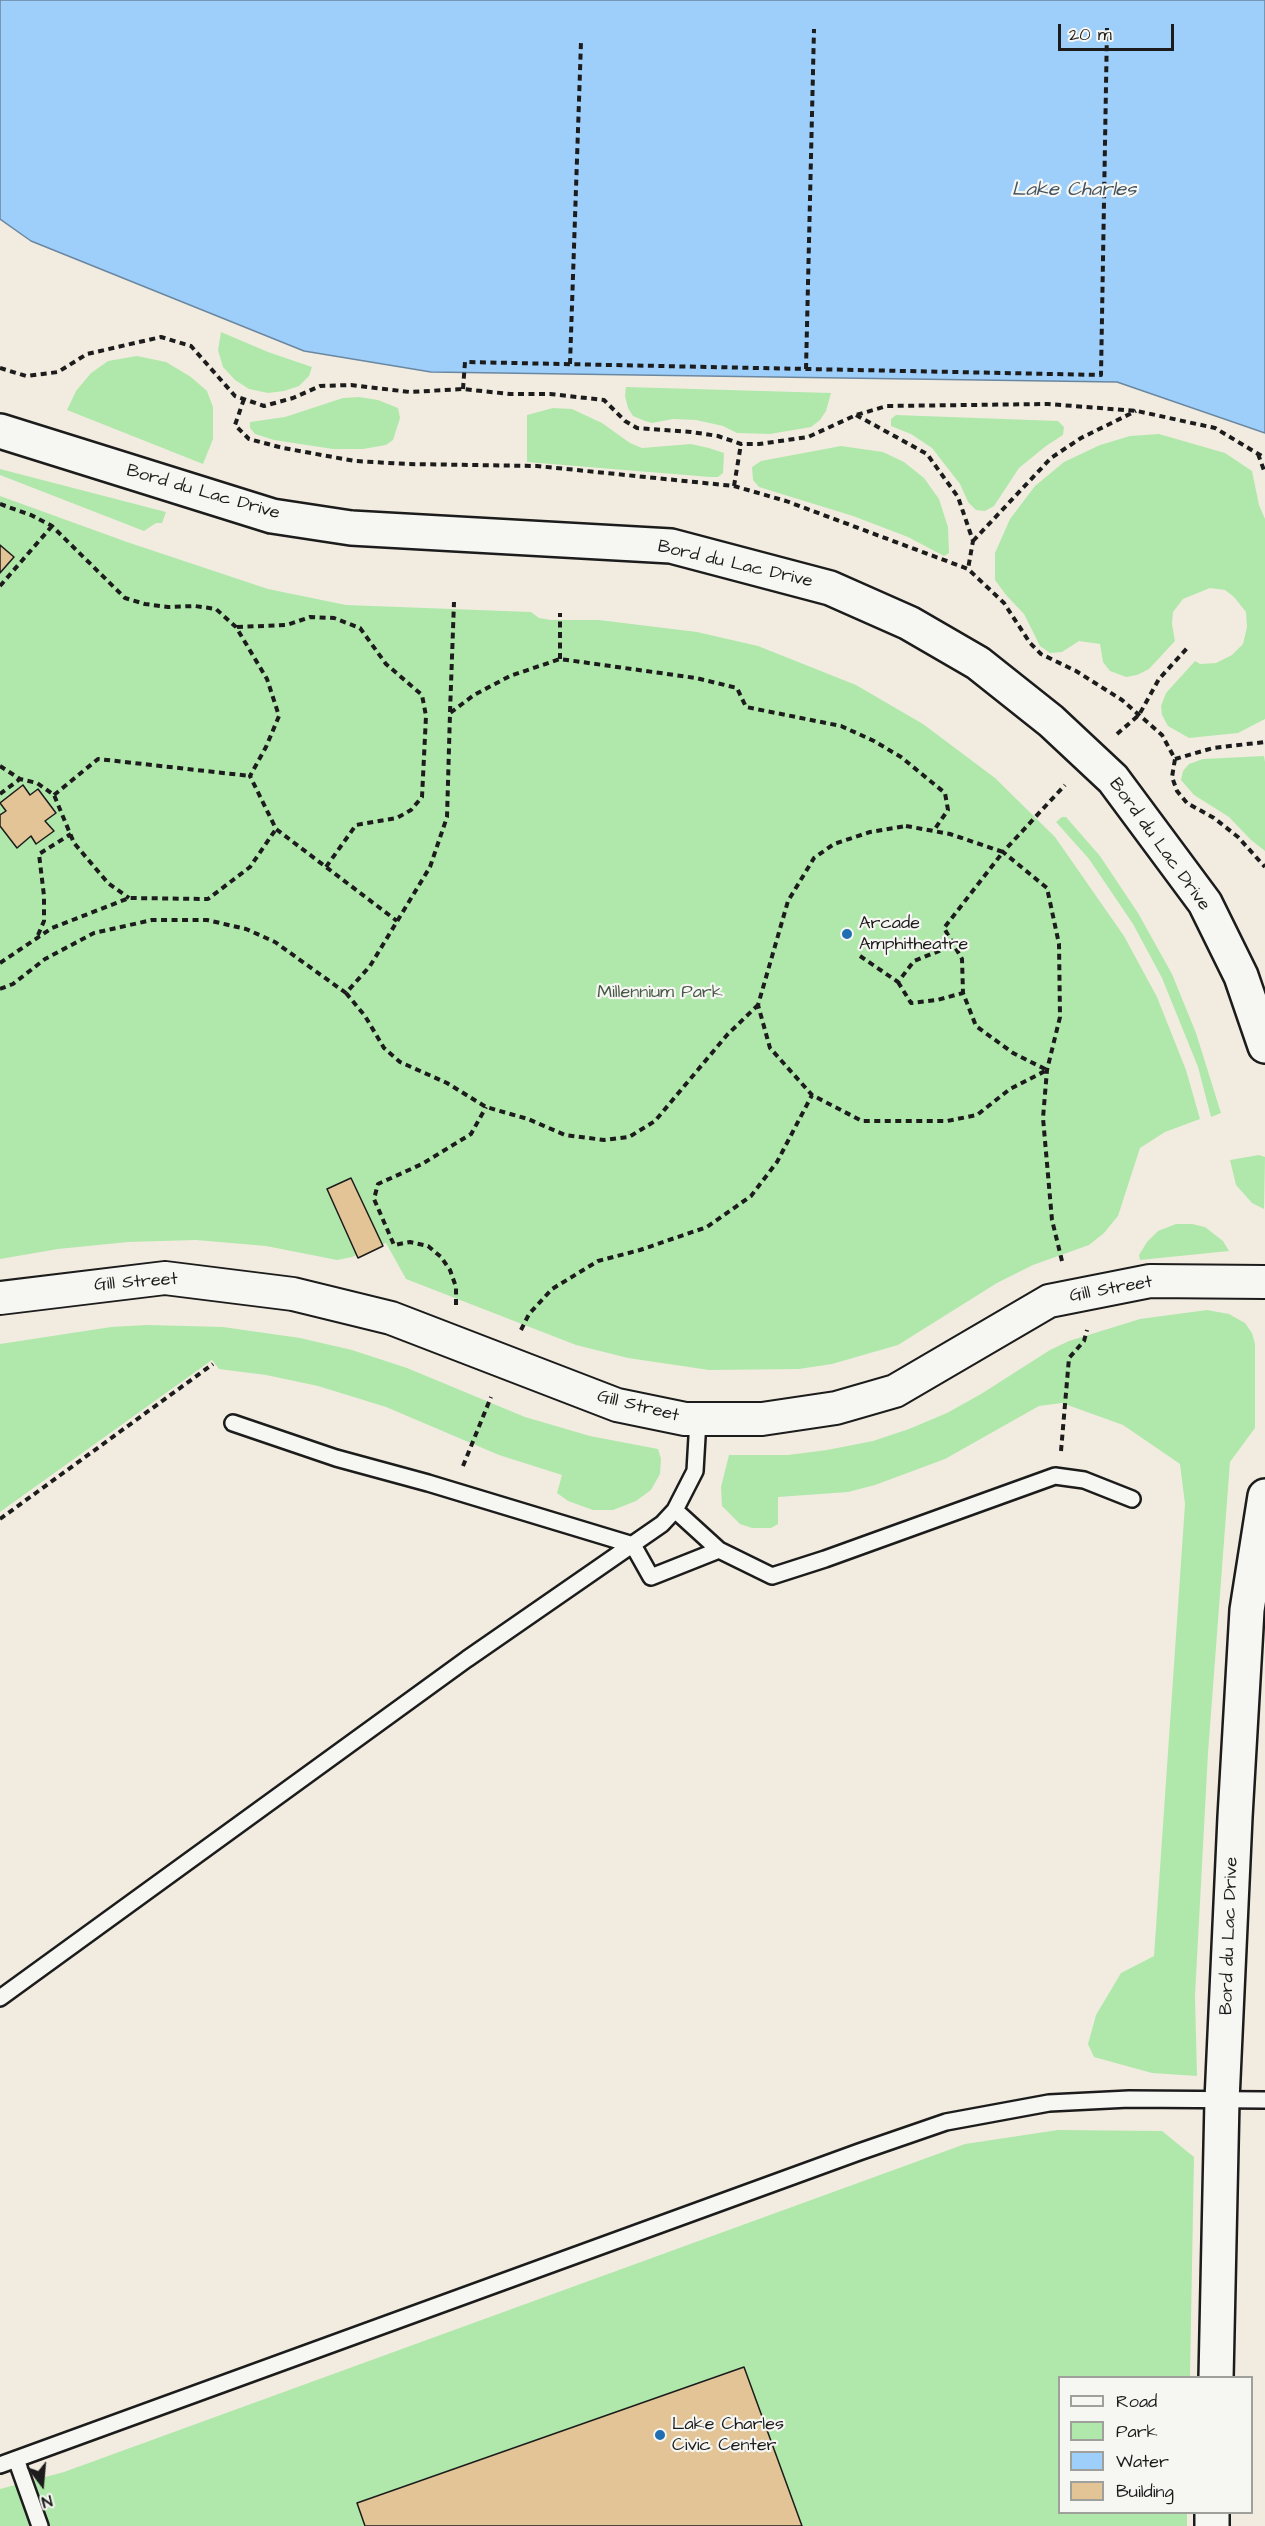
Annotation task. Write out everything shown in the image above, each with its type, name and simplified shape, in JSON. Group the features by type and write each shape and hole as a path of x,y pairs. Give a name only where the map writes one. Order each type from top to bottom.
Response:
{"street":[{"name":"Bord du Lac Drive","path":"0,431 272,516 385,531 671,546 830,588 909,623 978,663 1051,721 1113,779 1205,903 1241,976 1265,1046"},
{"name":"Gill Street","path":"0,1298 165,1278 293,1294 391,1318 617,1405 698,1420 762,1419 836,1408 895,1391 1049,1301 1150,1281 1265,1282"},
{"name":"Bord du Lac Drive","path":"1216,2376 1222,2100 1247,1610 1265,1496"}],"lane":[{"path":"0,1998 467,1659 662,1524 675,1510 695,1471 698,1420"},
{"path":"233,1423 336,1458 633,1545 651,1577 719,1550"},
{"path":"675,1510 719,1550 772,1576 1055,1476 1084,1480 1132,1499"},
{"path":"0,2465 946,2122 1050,2103 1129,2098 1265,2100"},
{"path":"16,2459 40,2526"}],"path":[{"path":"806,369 814,28"},
{"path":"463,389 465,362 1101,375 1107,28"},
{"path":"570,364 581,42"},
{"path":"0,368 26,376 58,372 87,354 161,337 191,346 235,396 264,406 293,398 320,386 340,385 410,393 463,389 510,394 550,394 604,400 625,421 637,429 691,432 718,436 741,444 759,444 808,437 856,415 887,406 1048,404 1137,411 1215,428 1265,458"},
{"path":"235,425 244,399"},
{"path":"973,541 1051,458 1080,438 1137,411"},
{"path":"856,415 927,454 958,497 973,541 968,569"},
{"path":"734,486 741,444"},
{"path":"1258,454 1265,473"},
{"path":"0,504 31,515 52,526 125,598 168,607 195,606 216,609 236,627 267,680 279,716 250,776"},
{"path":"0,586 52,526"},
{"path":"345,993 370,966 430,867 447,817 454,602"},
{"path":"560,613 560,659"},
{"path":"236,627 286,625 310,616 334,618 360,627 386,664 422,695 426,716 422,797 411,810 397,818 356,825 326,867"},
{"path":"1047,1070 1013,1053 976,1026 963,993 962,959 944,928 1003,852 1089,758 1139,715 1159,679 1190,646"},
{"path":"450,713 474,695 510,676 560,659 696,678 737,688 746,707 841,726 874,741 901,757 945,794 948,810 934,830"},
{"path":"1176,759 1213,748 1265,742"},
{"path":"54,795 98,759 250,776"},
{"path":"0,766 20,779 37,783 54,795 74,843 108,883 129,898"},
{"path":"250,776 276,829 397,921"},
{"path":"0,794 20,779"},
{"path":"0,989 13,984 45,959 94,933 152,920 207,920 246,929 275,942 345,993 365,1016 384,1048 400,1062 447,1083 486,1107 528,1119 565,1135 604,1140 629,1137 655,1121 728,1035 758,1005 788,901 814,858 834,844 870,832 906,826 934,830 1003,852 1047,888 1059,944 1060,1017 1047,1070 1043,1118 1052,1220 1063,1265"},
{"path":"0,963 52,928 129,898 208,899 250,867 276,829"},
{"path":"38,936 44,921 44,896 39,854 71,834"},
{"path":"898,982 914,961 954,945"},
{"path":"860,956 898,982 911,1003 937,1000 963,993"},
{"path":"758,1005 770,1048 812,1095 862,1121 947,1121 977,1115 1010,1089 1047,1070"},
{"path":"519,1335 529,1314 552,1288 598,1261 640,1250 707,1227 751,1196 777,1161 812,1095"},
{"path":"456,1311 456,1287 450,1270 441,1257 428,1246 410,1242 394,1245 374,1198 378,1184 422,1164 471,1134 486,1107"},
{"path":"1059,1476 1069,1358 1084,1341 1087,1329"},
{"path":"0,1519 213,1364"},
{"path":"453,1491 491,1397"}],"green space":[{"path":"221,332 312,367 309,376 299,386 284,391 268,393 249,389 235,380 223,367 218,350"},
{"path":"137,356 166,362 191,377 207,391 213,407 213,439 203,464 67,410 76,391 91,373 108,361"},
{"path":"626,387 831,393 826,411 811,427 770,434 737,433 723,426 696,420 673,419 652,423 645,421 633,416 628,408 625,396"},
{"path":"359,397 378,400 398,408 400,418 393,440 386,445 363,449 333,449 274,440 255,434 250,428 250,422 285,417 343,398"},
{"path":"553,408 572,409 602,423 630,443 642,448 691,444 724,453 723,473 718,477 710,477 527,462 527,415"},
{"path":"896,415 1058,421 1064,427 1063,435 1019,468 994,506 985,511 976,510 968,502 960,484 932,448 911,434 891,426 891,419"},
{"path":"1159,434 1225,453 1252,471 1259,505 1265,519 1265,719 1238,733 1189,738 1168,726 1162,715 1161,706 1166,693 1195,661 1200,664 1216,663 1232,655 1243,644 1247,627 1246,612 1225,590 1210,588 1183,599 1173,612 1172,624 1175,641 1149,669 1126,677 1110,671 1103,662 1100,644 1079,641 1062,652 1050,653 1040,646 1024,614 995,580 995,553 1010,519 1035,486 1064,462 1100,445 1130,436"},
{"path":"841,446 883,452 904,462 924,478 939,499 948,527 949,553 944,556 908,537 853,516 759,487 753,480 752,467 761,461"},
{"path":"0,469 166,512 162,523 156,523 144,531 0,475"},
{"name":"Millennium Park","path":"0,496 127,542 268,589 346,605 531,612 539,618 551,620 599,620 697,632 758,646 856,685 923,724 995,778 1055,837 1124,936 1157,997 1186,1070 1200,1119 1165,1132 1140,1148 1118,1216 1104,1233 1089,1245 1033,1265 997,1283 898,1345 832,1364 799,1369 709,1370 628,1358 576,1345 406,1279 386,1243 352,1257 337,1260 266,1246 196,1240 128,1242 58,1249 0,1259"},
{"path":"1264,756 1265,851 1229,817 1194,795 1181,780 1183,771 1189,764 1203,759"},
{"path":"1066,817 1100,856 1138,913 1172,974 1196,1033 1221,1113 1211,1117 1198,1067 1162,978 1133,924 1089,859 1056,822"},
{"path":"1259,1155 1265,1157 1264,1209 1252,1203 1236,1185 1230,1160"},
{"path":"1176,1224 1205,1227 1223,1241 1229,1251 1140,1260 1139,1255 1147,1242 1158,1231"},
{"path":"1207,1310 1229,1314 1245,1323 1252,1333 1255,1344 1255,1428 1230,1462 1208,1753 1195,1996 1197,2076 1152,2073 1094,2057 1088,2044 1096,2015 1121,1973 1154,1956 1185,1504 1180,1464 1123,1425 1062,1403 1039,1406 945,1459 875,1485 848,1492 778,1497 778,1524 771,1528 752,1528 740,1524 722,1506 721,1487 729,1455 788,1455 873,1441 947,1413 1050,1350 1069,1341 1140,1319"},
{"path":"147,1325 223,1327 300,1338 352,1350 407,1368 525,1417 590,1436 658,1449 661,1459 660,1474 651,1490 636,1501 613,1510 593,1510 568,1501 557,1493 562,1475 499,1455 386,1407 318,1386 266,1375 219,1369 212,1360 0,1512 0,1344 111,1327"},
{"path":"1058,2130 1162,2131 1194,2157 1190,2376 1058,2376 1058,2514 1187,2514 1187,2526 0,2526 0,2489 64,2472 965,2144"}],"water":[{"name":"Lake Charles","path":"0,0 1265,0 1265,433 1117,382 431,372 304,351 31,241 0,219"}],"building":[{"path":"0,545 14,557 0,573"},
{"path":"23,785 30,795 38,789 56,813 45,821 54,831 36,844 31,836 17,848 0,826 0,815 6,811 0,803"},
{"path":"351,1178 383,1246 358,1258 327,1189"},
{"name":"Lake Charles Civic Center","path":"744,2367 802,2526 365,2526 357,2503"}],"place":[{"name":"Arcade Amphitheatre","path":"847,934"},
{"name":"Lake Charles Civic Center","path":"660,2435"}]}
